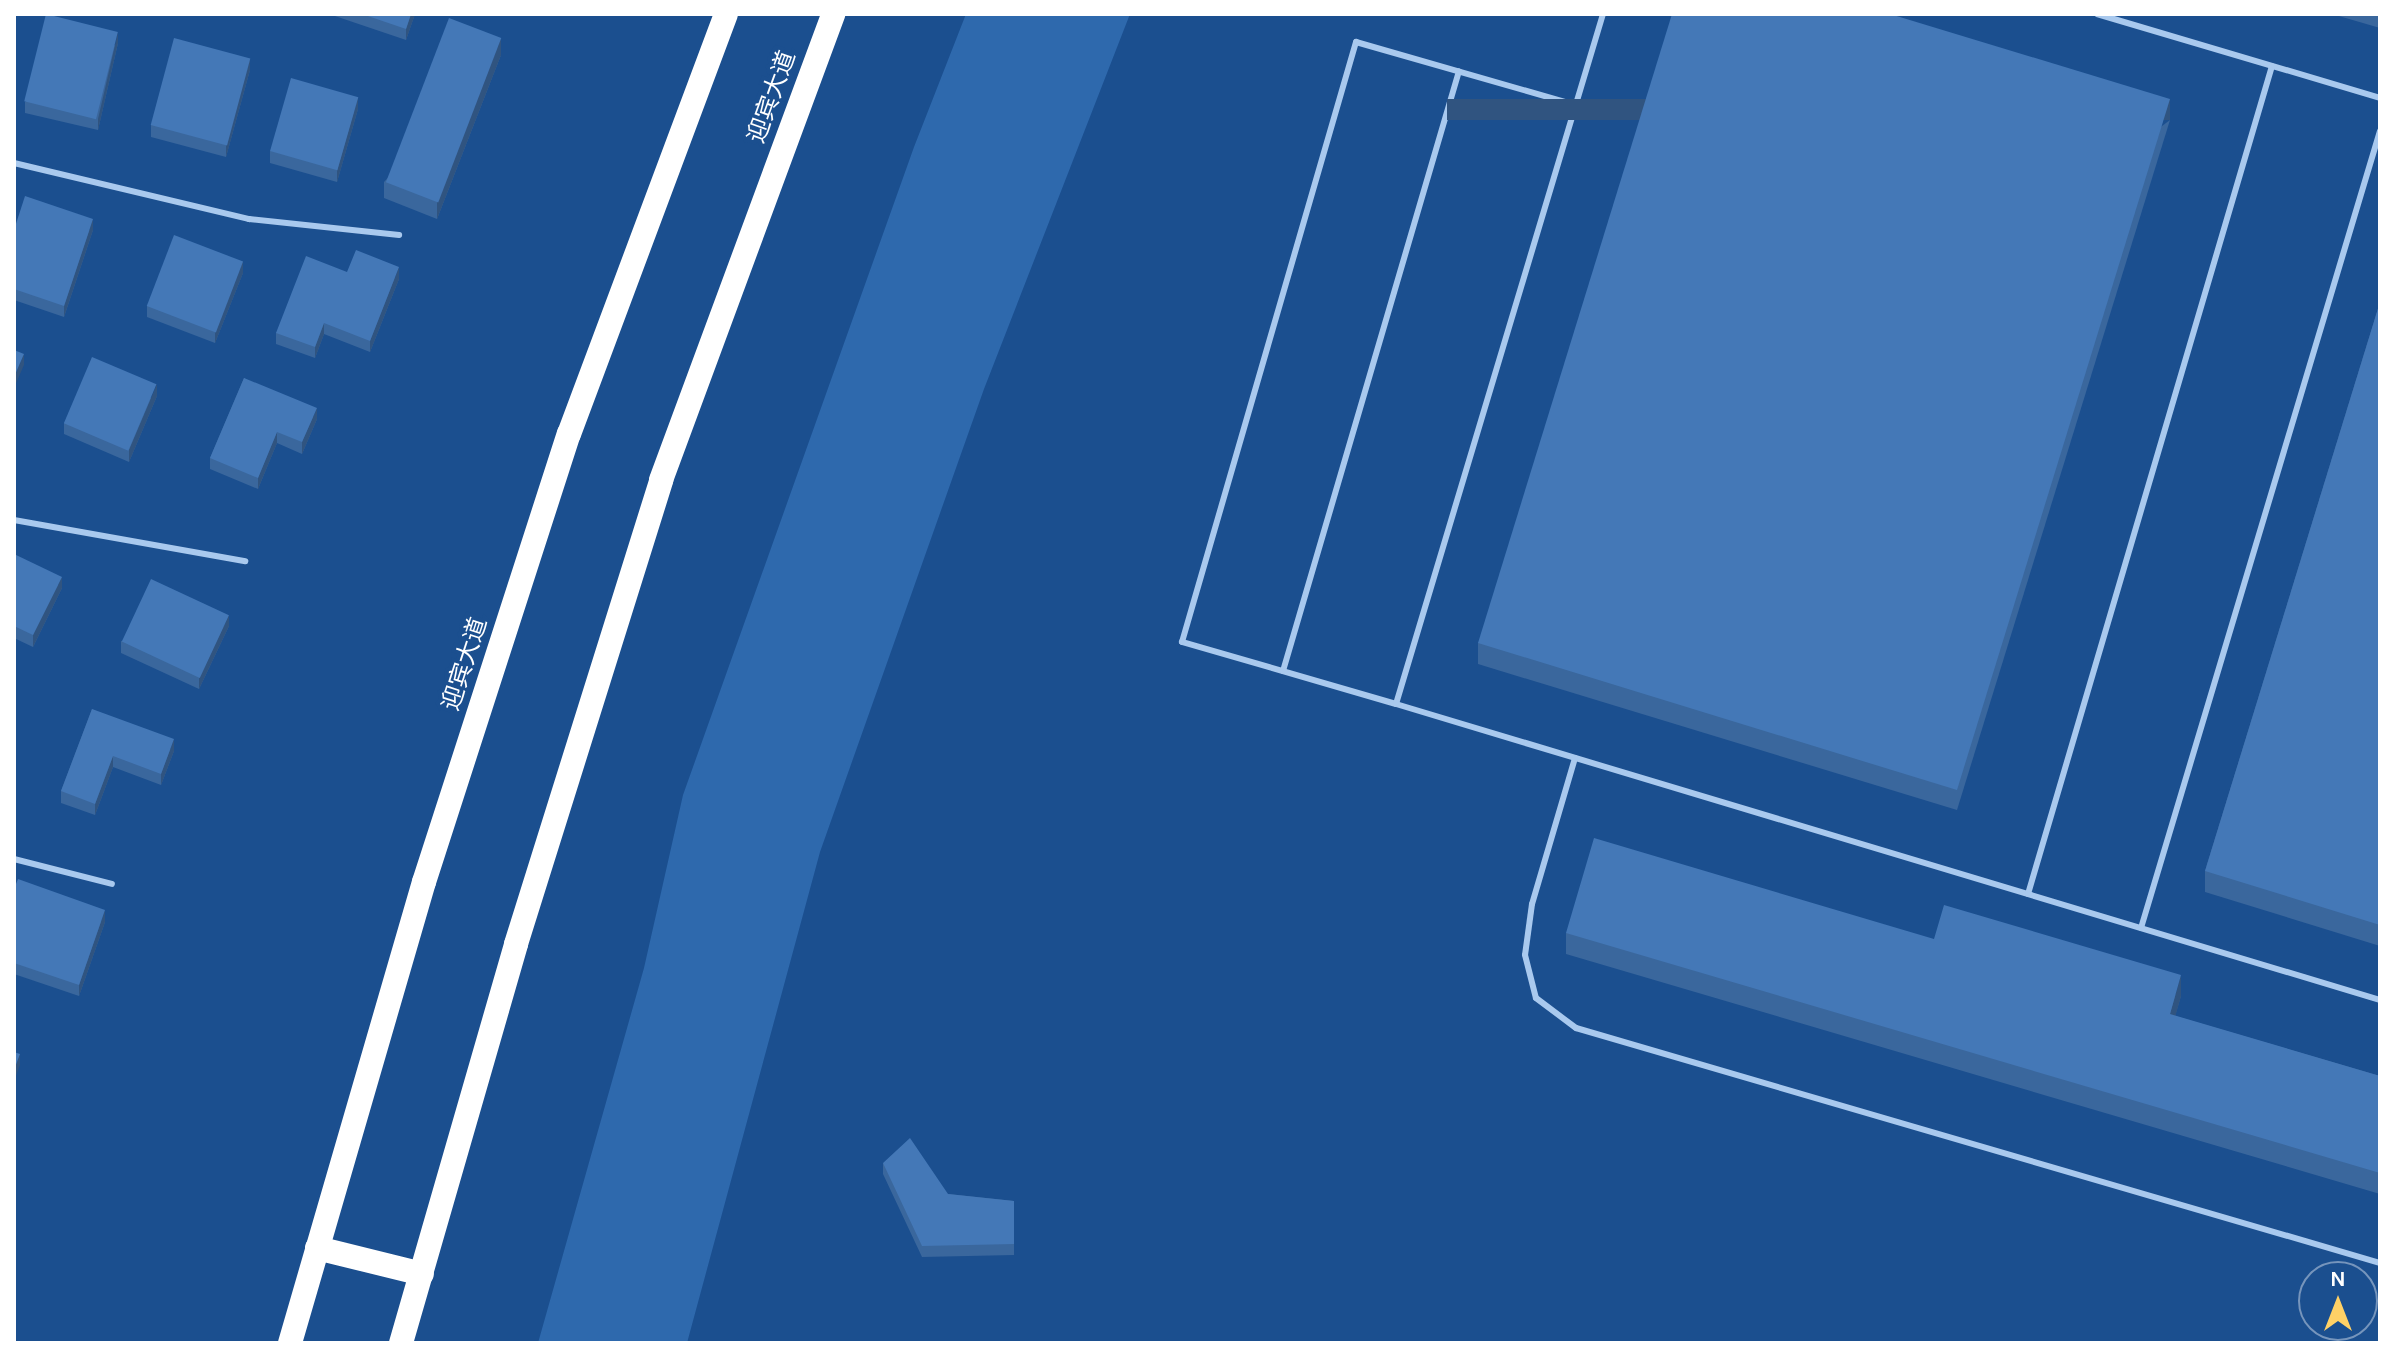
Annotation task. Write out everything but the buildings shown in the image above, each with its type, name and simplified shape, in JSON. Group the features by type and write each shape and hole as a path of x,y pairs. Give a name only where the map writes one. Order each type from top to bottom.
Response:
{"highway":[{"name":"迎宾大道","path":"290,1343 424,882 564,449 726,14"},
{"name":"迎宾大道","path":"401,1343 516,944 661,480 833,14"},
{"path":"317,1248 422,1274"}],"lane":[{"path":"1396,704 1603,14"},
{"path":"2097,14 2380,98"},
{"path":"1575,105 1356,42 1182,642 2380,1000"},
{"path":"2028,894 2272,66"},
{"path":"1283,671 1459,71"},
{"path":"2141,928 2380,131"},
{"path":"14,163 249,219 399,235"},
{"path":"14,520 245,561"},
{"path":"1575,758 1532,904 1525,955 1536,998 1576,1028 2380,1263"},
{"path":"14,859 112,884"}],"shaded area":[{"path":"966,14 1130,14 984,389 820,852 687,1343 538,1343 644,968 683,795 914,147"}]}
